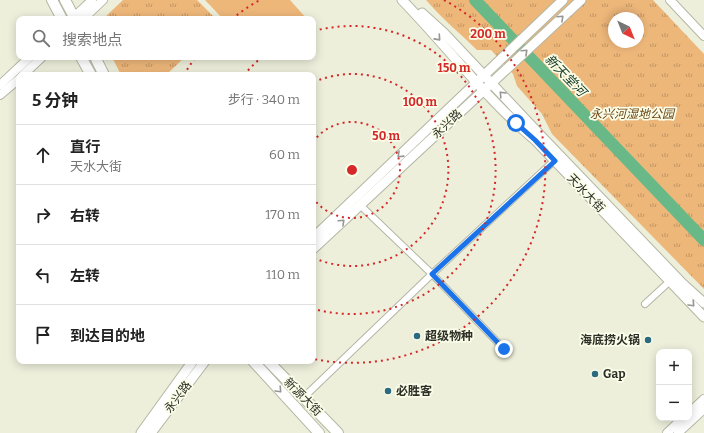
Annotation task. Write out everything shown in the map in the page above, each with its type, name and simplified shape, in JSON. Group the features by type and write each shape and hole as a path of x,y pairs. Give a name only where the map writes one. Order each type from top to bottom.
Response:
{"main road":[{"path":"52,0 60,16"},
{"path":"65,0 74,16"},
{"name":"天水大街","path":"402,0 480,79 491,83 682,283 704,303"},
{"name":"天水大街","path":"410,0 444,33 480,79 484,90 555,160 704,317"},
{"name":"永兴路","path":"316,235 564,0"},
{"name":"永兴路","path":"316,246 581,0"},
{"path":"83,60 89,72"},
{"path":"96,60 102,72"},
{"name":"永兴路","path":"141,433 191,364"},
{"name":"永兴路","path":"151,433 203,364"},
{"name":"新源大街","path":"256,364 320,433"},
{"name":"新源大街","path":"271,364 338,433"}],"street":[{"path":"79,16 92,0"},
{"path":"80,16 103,0"},
{"path":"670,0 704,36"},
{"path":"0,85 27,60"},
{"path":"26,72 39,60"},
{"path":"0,94 16,81"},
{"path":"303,398 432,274 555,160"},
{"path":"360,205 432,274 504,349"},
{"path":"645,304 670,281"},
{"path":"692,410 704,399"},
{"path":"678,433 704,409"},
{"path":"667,433 680,421"}],"green space":[{"path":"123,0 197,0 213,16 106,16"},
{"path":"205,0 290,0 304,16 220,16"},
{"name":"永兴河湿地公园","path":"426,0 653,0 704,54 704,289 552,134 542,114 517,86 513,74 491,50 477,50"},
{"path":"114,60 182,60 169,72 120,72"}],"waterway":[{"name":"新天堂河","path":"475,0 704,240"}],"place":[{"name":"超级物种","path":"417,336"},
{"name":"海底捞火锅","path":"648,340"},
{"name":"Gap","path":"595,374"},
{"name":"必胜客","path":"388,391"}],"route":[{"path":"504,349 432,274 555,161 516,123"}]}
